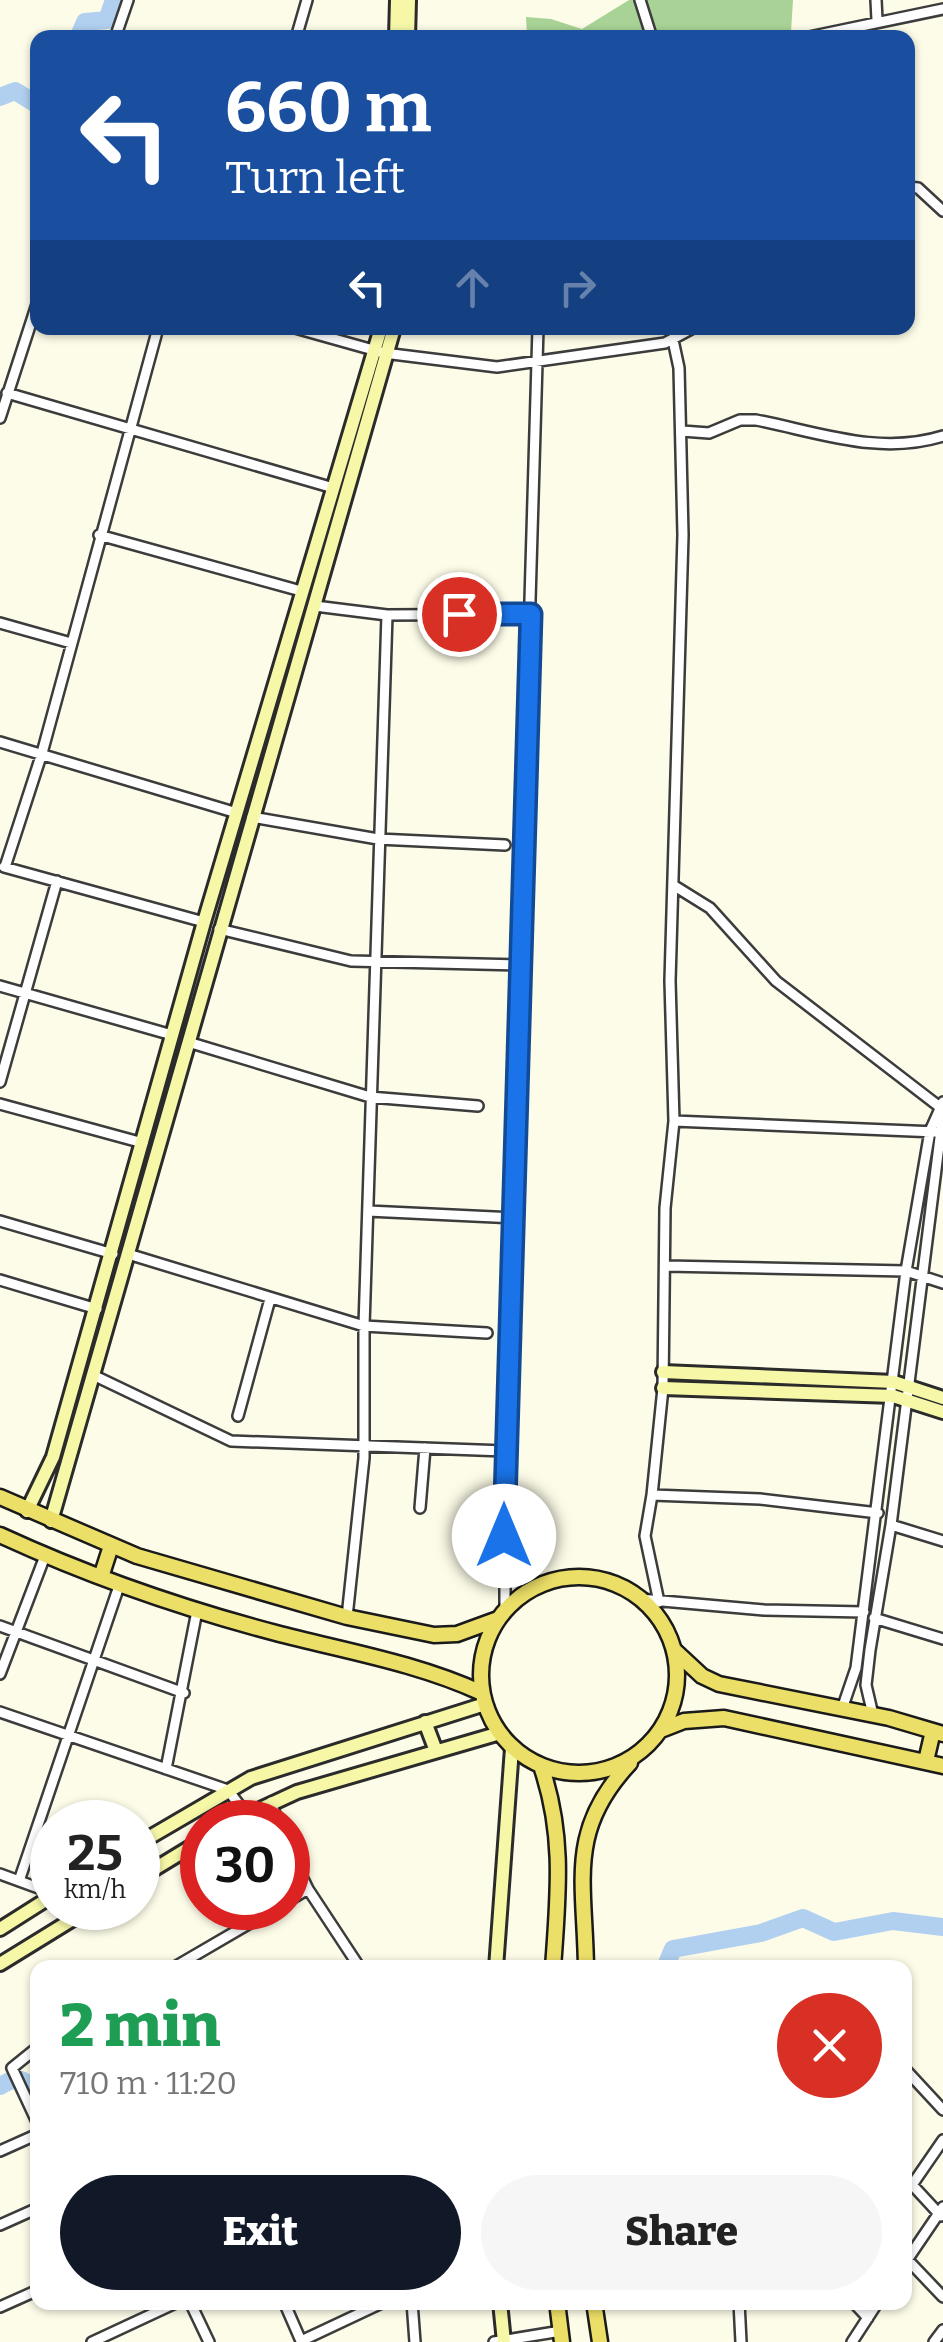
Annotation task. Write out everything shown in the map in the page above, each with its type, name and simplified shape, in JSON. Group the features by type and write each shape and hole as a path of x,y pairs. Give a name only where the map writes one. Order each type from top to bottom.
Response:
{"main road":[{"path":"0,1498 111,1546 347,1617 434,1635 457,1634 502,1614 535,1588 570,1578 607,1582 640,1599 666,1631 673,1650 674,1700 661,1730 602,1792 592,1814 584,1876 586,1960"},
{"path":"0,1535 119,1586 198,1611 432,1672 484,1698"},
{"path":"101,1577 111,1546"},
{"path":"502,1614 481,1667 484,1698 500,1733 512,1748 541,1766 574,1774 608,1770 638,1755"},
{"path":"673,1650 702,1676 718,1684 873,1715 938,1733 926,1761"},
{"path":"661,1730 684,1721 724,1718 943,1766"},
{"path":"541,1766 555,1807 561,1853 554,1960"},
{"path":"558,2310 562,2337"},
{"path":"595,2310 600,2342"}],"street":[{"path":"119,30 128,0"},
{"path":"298,30 307,0"},
{"path":"396,30 397,0"},
{"path":"408,30 409,0"},
{"path":"640,0 649,30"},
{"path":"876,0 877,20"},
{"path":"836,30 943,9"},
{"path":"915,188 943,211"},
{"path":"0,418 30,325"},
{"path":"156,335 42,753 3,866 204,922"},
{"path":"321,335 380,351 497,367 672,340 681,335"},
{"path":"51,1521 92,1376 99,1328 96,1309 180,1004 236,812 286,666 315,606 380,351 381,335"},
{"path":"27,1510 52,1457 128,1254 252,816 301,590 330,487 380,351 390,335"},
{"path":"502,1614 538,335"},
{"path":"658,1602 645,1536 664,1388 667,1156 674,1121 670,1006 681,698 682,431 679,368 672,340"},
{"path":"7,393 330,487"},
{"path":"682,431 709,433 740,420 756,420 853,442 924,442 943,436"},
{"path":"99,535 301,590"},
{"path":"315,606 387,615 531,614"},
{"path":"347,1617 364,1446 370,1096 387,615"},
{"path":"0,623 71,643"},
{"path":"0,742 236,812"},
{"path":"252,816 378,839 504,845"},
{"path":"0,1082 57,880"},
{"path":"673,885 710,908 776,980 942,1108 906,1271 891,1526 866,1685 873,1715"},
{"path":"219,929 312,954 376,963 522,965"},
{"path":"0,986 172,1035"},
{"path":"180,1004 197,1008"},
{"path":"188,1042 370,1096 478,1106"},
{"path":"0,1104 143,1143"},
{"path":"674,1121 934,1132"},
{"path":"842,1709 854,1680 880,1486 922,1276 934,1132"},
{"path":"368,1211 513,1218"},
{"path":"0,1221 113,1254"},
{"path":"128,1254 364,1326 487,1333"},
{"path":"666,1266 906,1271 943,1284"},
{"path":"0,1280 96,1309"},
{"path":"238,1416 270,1299"},
{"path":"663,1372 900,1390 943,1398"},
{"path":"92,1376 230,1441 505,1451"},
{"path":"664,1388 900,1390 943,1412"},
{"path":"420,1508 425,1448"},
{"path":"880,1486 894,1488"},
{"path":"652,1495 760,1500 878,1513"},
{"path":"891,1526 943,1542"},
{"path":"0,1674 44,1556"},
{"path":"868,1578 880,1580"},
{"path":"20,1881 119,1586"},
{"path":"640,1599 764,1610 864,1612"},
{"path":"166,1770 198,1611"},
{"path":"874,1618 943,1639"},
{"path":"0,1626 94,1664 184,1693"},
{"path":"160,1831 228,1790 286,1764 424,1722 484,1698"},
{"path":"0,1712 228,1790 236,1800"},
{"path":"424,1722 436,1751"},
{"path":"277,1800 500,1733"},
{"path":"497,1960 512,1748"},
{"path":"0,1874 30,1885"},
{"path":"310,1892 355,1960"},
{"path":"0,1929 30,1909"},
{"path":"0,1964 55,1930"},
{"path":"186,1960 238,1930"},
{"path":"30,2052 17,2060 12,2073 30,2107"},
{"path":"912,2077 943,2110"},
{"path":"0,2151 30,2138"},
{"path":"912,2176 943,2140"},
{"path":"912,2185 942,2213 912,2252"},
{"path":"0,2225 30,2212"},
{"path":"912,2266 943,2297"},
{"path":"0,2307 30,2294"},
{"path":"92,2342 161,2310"},
{"path":"194,2310 209,2342"},
{"path":"287,2310 300,2341 367,2310"},
{"path":"413,2310 415,2342"},
{"path":"500,2310 500,2341 562,2337"},
{"path":"739,2310 742,2342"},
{"path":"860,2310 868,2318"},
{"path":"852,2342 873,2310"},
{"path":"934,2342 943,2330"}],"green space":[{"path":"629,0 793,0 791,30 527,30 526,17 551,19 582,29"}],"waterway":[{"path":"82,30 85,22 107,20 114,0"},
{"path":"0,97 15,91 30,100"},
{"path":"668,1960 673,1949 761,1933 803,1918 834,1932 893,1921 943,1927"},
{"path":"0,2086 15,2080 30,2085"}],"route":[{"path":"459,614 531,614 504,1536"}]}
